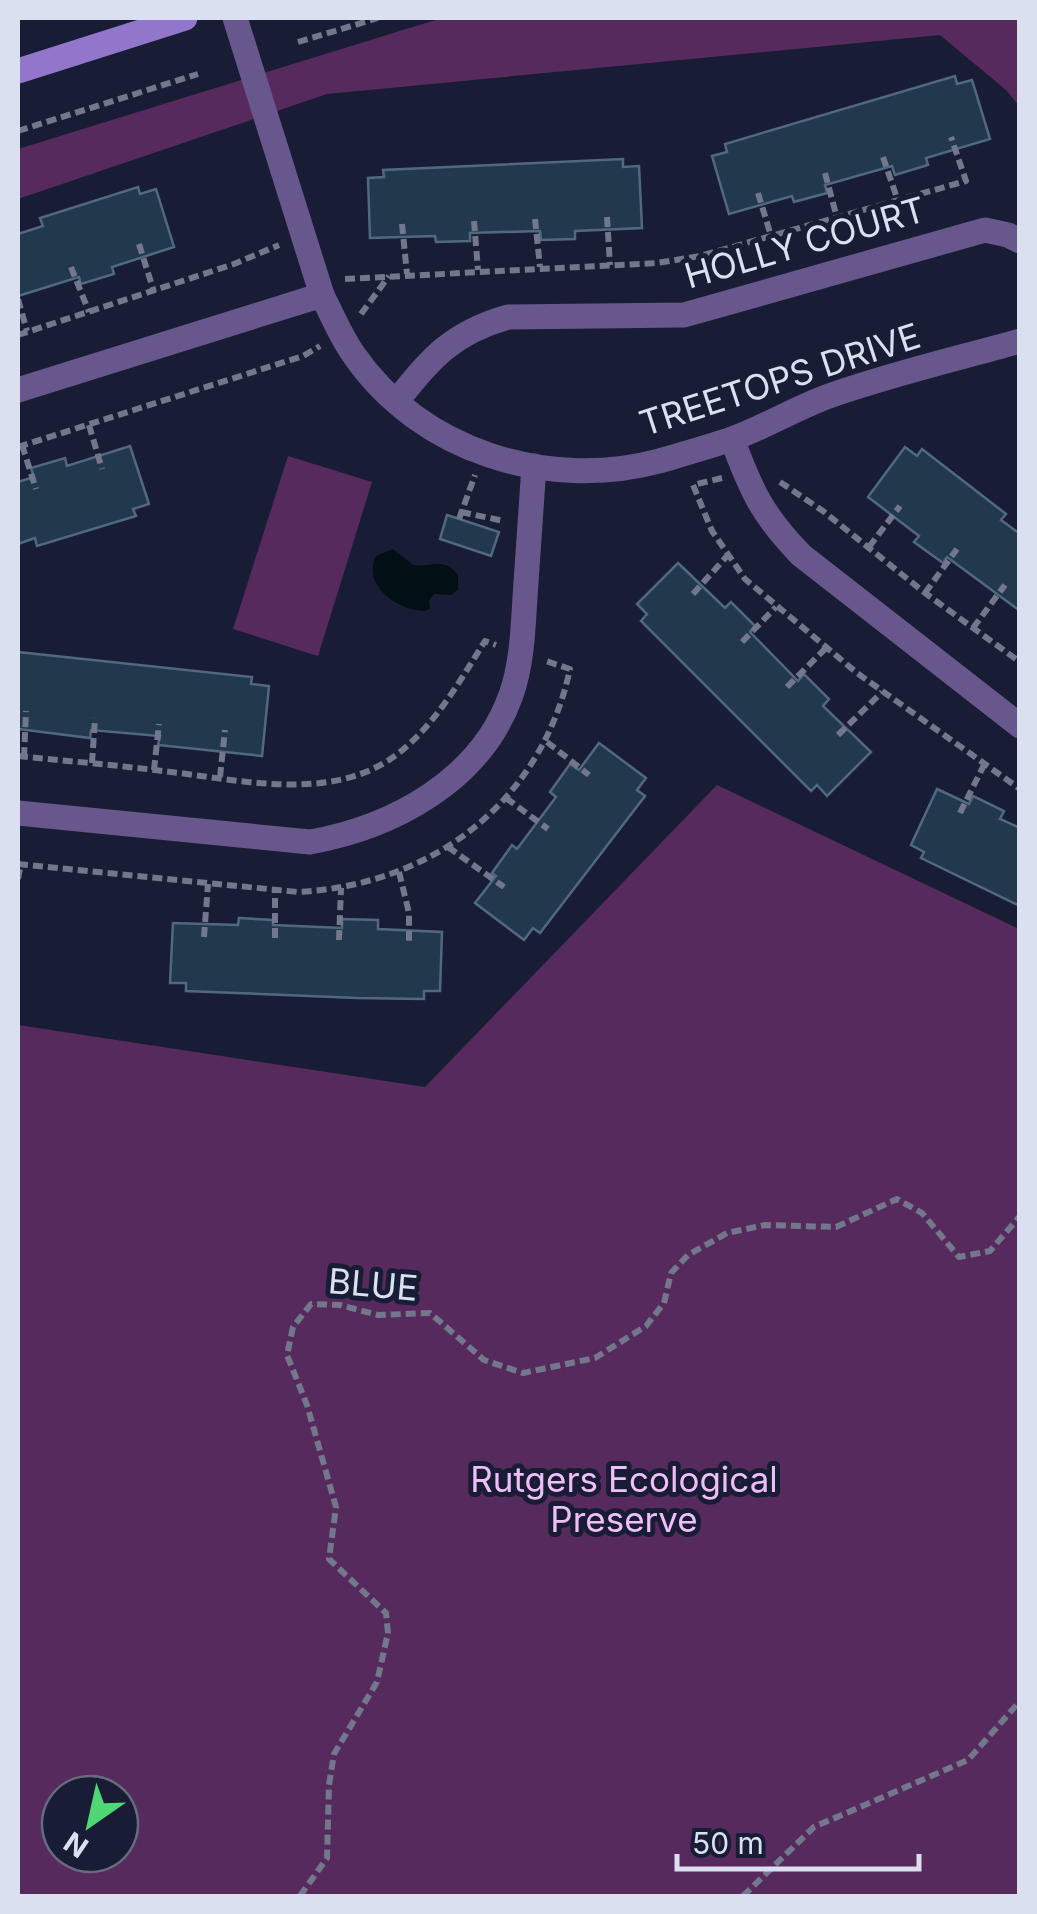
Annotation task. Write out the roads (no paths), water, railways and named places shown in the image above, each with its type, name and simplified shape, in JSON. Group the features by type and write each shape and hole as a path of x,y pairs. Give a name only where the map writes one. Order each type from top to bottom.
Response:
{"street":[{"path":"18,71 185,18"},
{"path":"18,390 322,295 235,18"},
{"name":"HOLLY COURT","path":"398,401 434,357 454,340 480,325 508,317 684,315 985,230 1020,242"},
{"name":"TREETOPS DRIVE","path":"322,295 354,355 373,379 423,422 482,455 534,466 596,471 654,462 732,438 829,396 1020,341"},
{"path":"732,438 761,508 801,555 1020,726"},
{"path":"18,812 310,842 352,834 390,820 429,796 465,767 494,734 511,696 521,652 534,466"}],"park label":[{"name":"Rutgers Ecological Preserve","path":"624,1500"}]}
